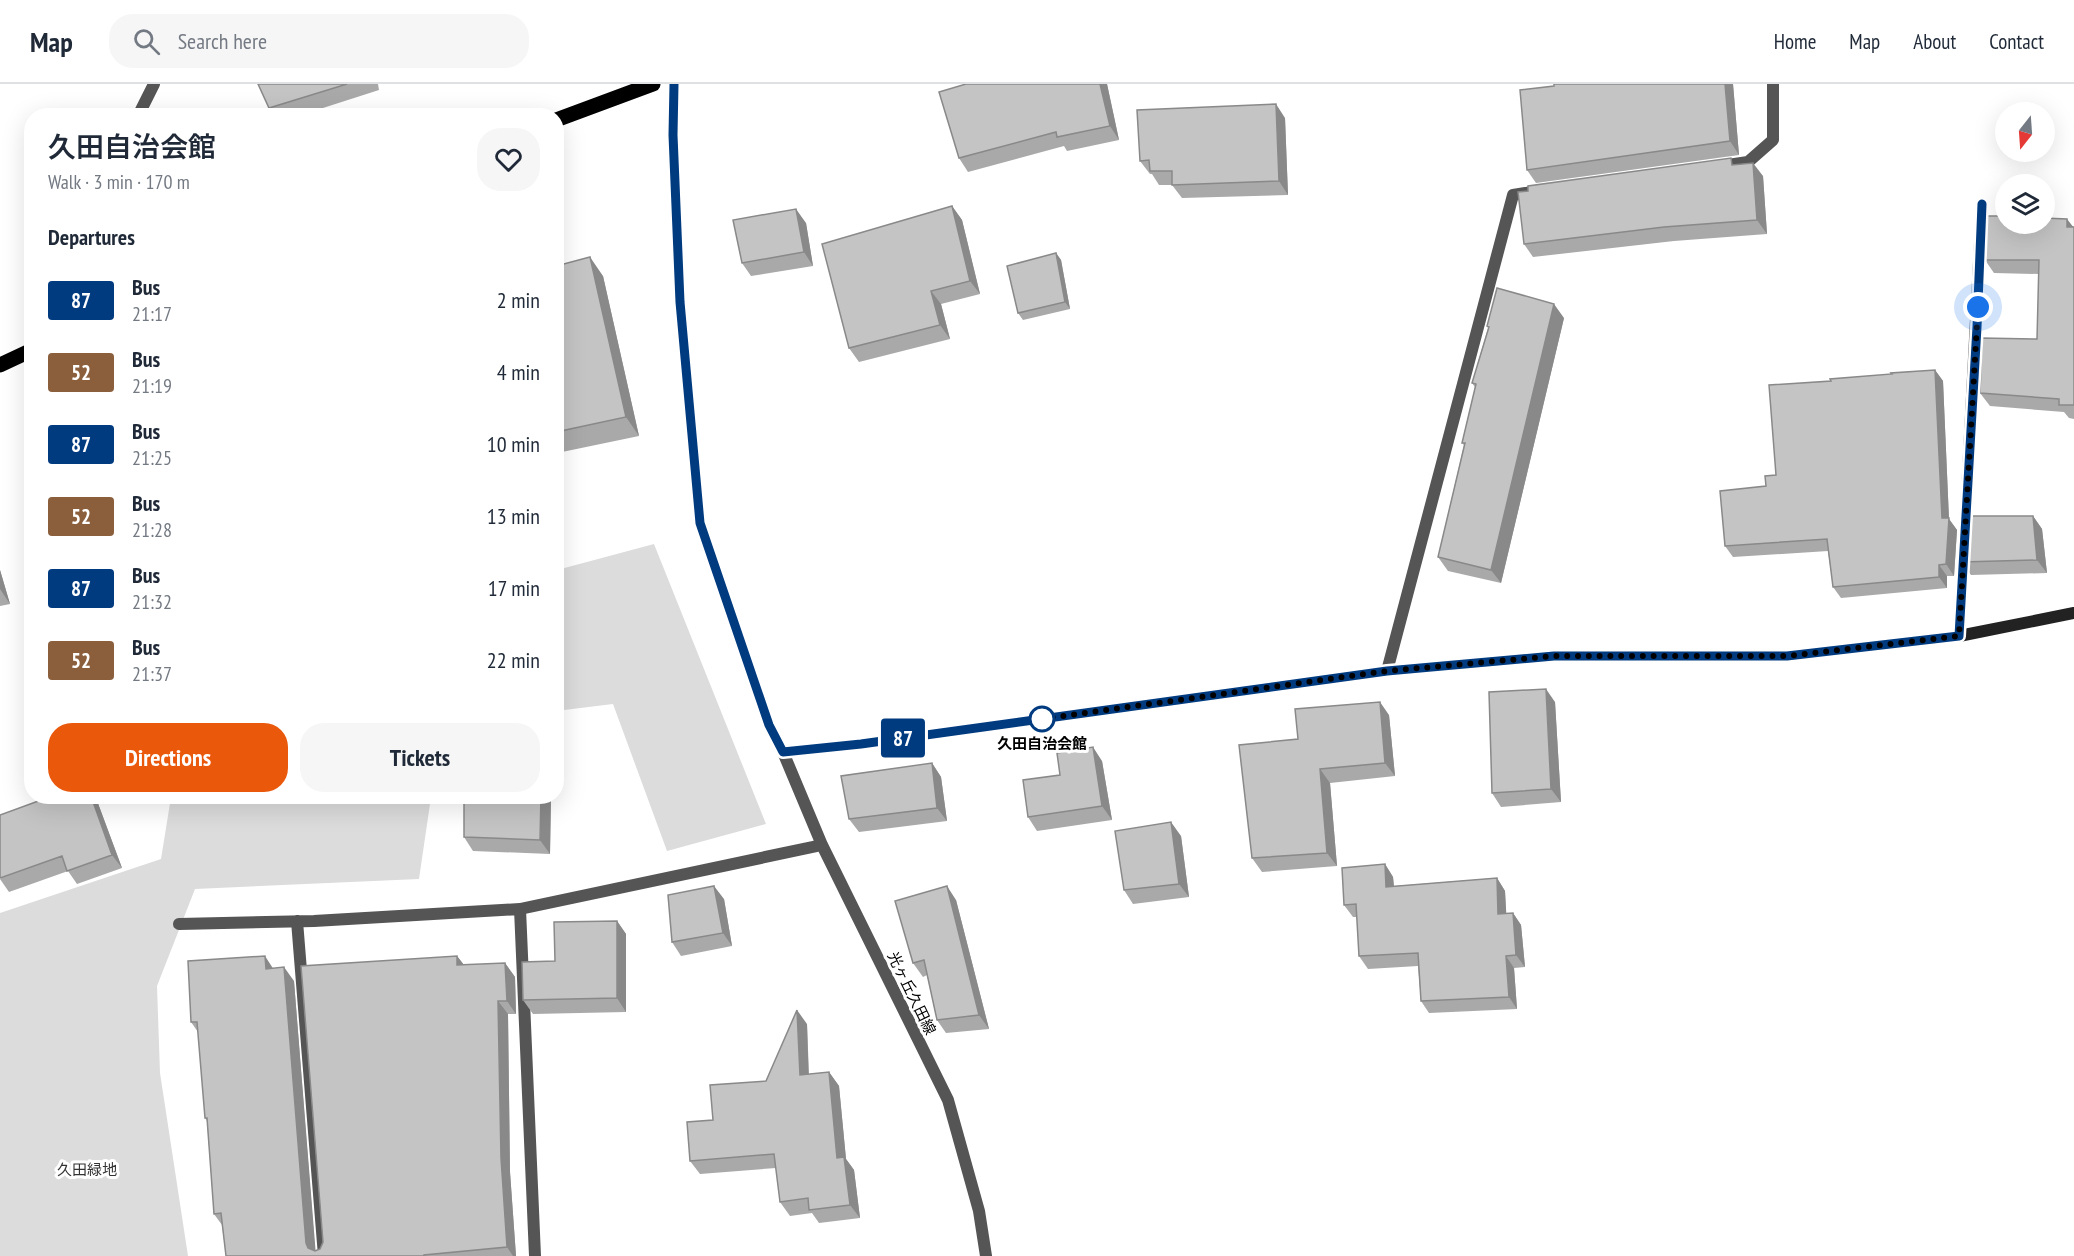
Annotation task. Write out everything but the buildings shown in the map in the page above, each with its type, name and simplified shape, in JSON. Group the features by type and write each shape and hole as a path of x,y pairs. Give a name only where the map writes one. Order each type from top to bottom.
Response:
{"main road":[{"path":"564,117 653,84"},
{"path":"0,365 24,354"}],"street":[{"path":"142,108 154,84"},
{"name":"光ヶ丘久田線","path":"674,84 673,135 680,302 700,523 769,725 783,752 822,844 948,1100 979,1211 986,1256"},
{"path":"1713,167 1748,162 1773,140 1773,84"},
{"path":"1387,671 1513,195 1548,190"},
{"path":"1959,636 1982,204"},
{"path":"783,752 861,744 1387,671 1554,656 1787,656 1959,636 2074,614"},
{"path":"179,924 297,921 520,909 822,844"},
{"path":"520,909 535,1256"},
{"path":"297,921 324,1256"}],"green space":[{"path":"654,544 766,824 667,851 613,704 564,710 564,568"},
{"name":"久田緑地","path":"170,804 430,804 419,879 195,889 157,986 160,1073 188,1256 0,1256 0,913 161,859"}],"bus line":[{"name":"87","path":"674,84 673,135 680,302 700,523 769,725 783,752 861,744 1387,671 1554,656 1787,656 1959,636 1982,204"}],"place":[{"name":"久田自治会館","path":"1042,719"}],"route":[{"path":"1042,719 1387,671 1554,656 1787,656 1959,636 1978,307"}]}
